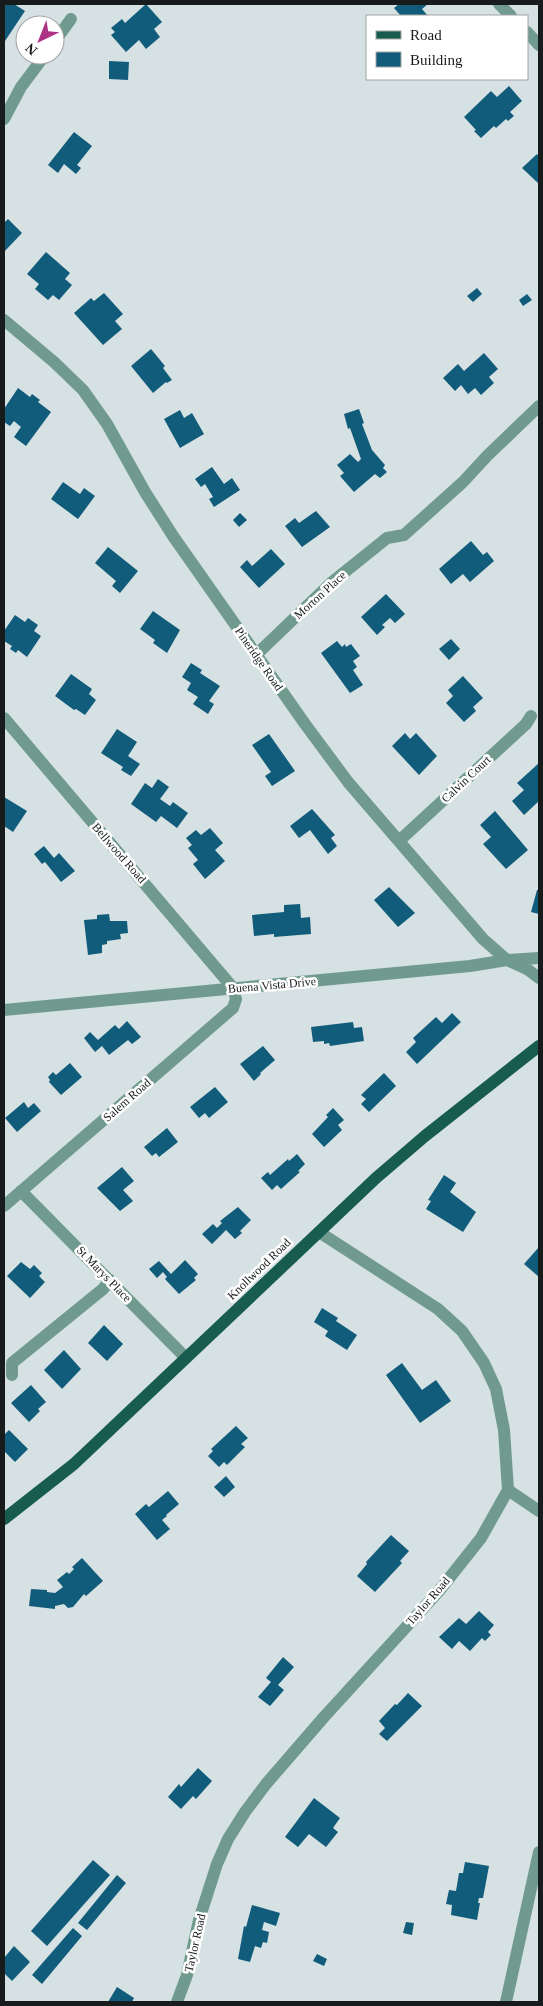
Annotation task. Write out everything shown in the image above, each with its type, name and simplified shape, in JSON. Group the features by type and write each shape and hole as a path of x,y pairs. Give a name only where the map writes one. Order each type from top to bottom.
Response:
{"main road":[{"name":"Knollwood Road","path":"4,1519 74,1464 376,1178 425,1136 539,1046"}],"street":[{"path":"500,4 510,15"},
{"path":"65,28 72,19"},
{"path":"528,33 539,46"},
{"path":"5,118 21,87 38,65"},
{"name":"Pineridge Road","path":"4,320 54,362 83,390 107,424 145,492 173,536 348,782 483,938 506,960 527,969 539,978"},
{"name":"Morton Place","path":"256,654 331,583 387,538 404,534 463,482 539,406"},
{"name":"Calvin Court","path":"399,841 526,724 531,716"},
{"name":"Bellwood Road","path":"4,718 233,988"},
{"name":"Buena Vista Drive","path":"4,1010 539,958"},
{"name":"Salem Road","path":"4,1206 233,1008 236,999 233,988"},
{"name":"St Marys Place","path":"21,1191 186,1358"},
{"path":"319,1232 438,1309 462,1331 484,1363 496,1389 504,1430 508,1490 539,1511"},
{"path":"12,1375 12,1363 103,1289 110,1280"},
{"name":"Taylor Road","path":"178,2002 187,1975 199,1920 217,1864 228,1839 245,1812 266,1784 324,1716 439,1591 481,1538 508,1490"},
{"path":"506,2002 539,1852"}],"building":[{"path":"4,4 14,4 25,11 22,15 15,15 15,26 5,41"},
{"path":"146,4 162,22 154,29 160,37 146,49 139,40 126,52 111,35 115,32 111,28 122,19 125,23"},
{"path":"399,4 428,4 422,9 427,15 400,15 394,8"},
{"path":"109,61 129,62 128,80 109,79"},
{"path":"509,86 522,101 510,112 514,116 508,121 506,119 496,128 494,126 481,138 464,117 491,91 497,97"},
{"path":"74,132 92,146 77,165 81,168 76,174 64,164 58,173 48,165"},
{"path":"537,154 539,157 539,184 522,168"},
{"path":"8,219 22,233 4,252 4,223"},
{"path":"46,252 70,273 65,279 72,285 59,300 53,295 48,300 35,289 39,284 27,274"},
{"path":"477,288 482,294 473,302 467,296"},
{"path":"104,293 123,314 115,321 122,329 103,345 74,313 91,298 94,301"},
{"path":"527,294 532,300 523,306 519,300"},
{"path":"151,349 165,366 163,368 172,380 166,382 153,393 131,366"},
{"path":"484,353 498,369 489,377 494,383 481,395 475,388 468,394 461,385 455,391 443,378 458,364 464,371"},
{"path":"18,388 30,397 32,394 40,400 38,402 51,412 26,446 14,437 21,427 14,421 10,426 4,422 4,409"},
{"path":"359,409 364,423 362,424 372,450 385,465 383,468 387,472 380,478 375,474 354,492 340,476 344,473 337,465 350,454 358,462 361,459 350,428 348,429 344,414"},
{"path":"180,410 184,418 192,413 204,434 180,448 164,419"},
{"path":"212,467 224,484 232,478 240,490 214,507 209,499 213,497 205,484 201,487 195,479"},
{"path":"63,482 80,494 84,488 95,496 78,519 51,499"},
{"path":"316,511 330,527 302,547 285,526 295,518 299,523"},
{"path":"240,513 247,520 239,527 233,520"},
{"path":"471,541 483,555 487,552 494,561 470,582 463,574 451,584 439,569"},
{"path":"108,547 138,571 120,593 112,586 116,581 95,563"},
{"path":"271,549 285,564 259,588 240,567 247,560 252,566"},
{"path":"386,594 405,614 395,623 390,618 382,625 385,627 377,635 361,617"},
{"path":"153,611 180,630 167,653 153,643 155,640 140,629"},
{"path":"15,615 25,622 28,618 38,625 34,631 41,636 27,657 18,650 16,653 10,649 12,646 4,641 4,631"},
{"path":"451,639 460,649 449,660 439,649"},
{"path":"337,641 342,647 345,644 346,647 351,644 360,656 353,661 357,667 353,670 363,685 350,693 321,653"},
{"path":"191,663 202,670 200,673 220,686 209,701 214,704 208,714 193,704 198,697 187,690 191,683 182,677"},
{"path":"71,674 92,689 89,694 96,700 85,715 76,709 74,710 55,696"},
{"path":"463,676 483,698 473,707 476,711 464,722 446,703 453,696 448,690"},
{"path":"117,729 137,742 128,756 140,764 131,776 121,770 123,767 101,753"},
{"path":"405,733 410,739 416,733 437,756 419,775 392,746"},
{"path":"269,734 295,771 272,786 265,776 271,772 252,745"},
{"path":"539,763 539,801 524,815 512,801 524,790 517,783"},
{"path":"158,779 169,787 160,799 170,806 173,802 188,813 177,828 161,816 156,822 131,804 145,783 152,788"},
{"path":"4,797 27,811 13,832 4,826"},
{"path":"312,809 335,835 331,838 337,846 328,854 310,830 299,838 290,826"},
{"path":"495,811 528,850 506,869 483,844 491,837 480,825"},
{"path":"210,828 223,843 215,850 225,861 205,879 193,864 198,860 188,848 192,845 186,838 196,830 201,835"},
{"path":"44,846 54,858 59,853 75,871 61,882 45,862 42,864 34,854"},
{"path":"389,887 415,913 398,927 374,900"},
{"path":"537,890 539,890 539,914 531,912"},
{"path":"300,904 301,918 310,917 311,934 274,937 274,934 254,936 252,915 284,912 284,905"},
{"path":"109,914 110,921 127,921 128,933 120,934 121,939 107,941 107,944 102,945 102,953 88,955 84,920 97,919 97,915"},
{"path":"452,1013 461,1022 417,1064 406,1052 416,1042 413,1038 436,1017 442,1023"},
{"path":"127,1021 141,1037 132,1044 128,1040 109,1055 102,1046 95,1052 84,1038 90,1032 98,1040 115,1025 119,1029"},
{"path":"353,1022 354,1028 362,1027 364,1041 330,1046 329,1043 324,1044 324,1041 313,1042 311,1027"},
{"path":"263,1046 275,1060 254,1081 240,1064"},
{"path":"70,1063 82,1077 61,1095 49,1082 48,1077 53,1072 56,1075"},
{"path":"384,1073 396,1086 369,1112 361,1104 366,1099 361,1095"},
{"path":"215,1087 228,1102 209,1118 205,1113 199,1118 190,1107"},
{"path":"24,1102 28,1108 34,1103 41,1111 17,1132 5,1118"},
{"path":"333,1108 344,1120 338,1125 342,1130 324,1147 312,1134 328,1117 326,1115"},
{"path":"167,1128 178,1142 159,1157 156,1153 152,1156 144,1147"},
{"path":"297,1154 305,1164 298,1171 300,1172 281,1189 277,1185 272,1190 261,1178 268,1172 270,1175 288,1159 289,1161"},
{"path":"122,1167 134,1181 123,1190 133,1201 120,1211 97,1188"},
{"path":"444,1175 456,1183 450,1192 476,1212 463,1232 426,1209 431,1201 428,1200"},
{"path":"238,1207 251,1220 240,1231 242,1233 235,1239 226,1230 212,1244 202,1234 213,1224 217,1228 222,1223 220,1221"},
{"path":"539,1247 539,1277 524,1264"},
{"path":"185,1260 198,1274 194,1278 196,1280 179,1294 165,1279 167,1277 163,1272 157,1278 149,1269 159,1261 171,1274"},
{"path":"21,1262 30,1269 34,1265 42,1273 39,1276 45,1282 30,1298 7,1276"},
{"path":"322,1308 338,1318 336,1321 357,1335 347,1350 325,1336 328,1331 314,1322"},
{"path":"104,1325 123,1344 107,1361 88,1343"},
{"path":"64,1350 81,1369 62,1389 44,1370"},
{"path":"402,1363 422,1390 436,1380 451,1401 420,1423 386,1375"},
{"path":"31,1385 46,1402 38,1409 40,1411 29,1422 11,1403"},
{"path":"236,1426 248,1438 241,1444 245,1447 227,1465 224,1462 219,1467 208,1456 213,1451 211,1449"},
{"path":"9,1430 28,1449 15,1462 4,1451 4,1435"},
{"path":"226,1476 235,1487 224,1497 214,1487"},
{"path":"168,1491 179,1504 162,1520 170,1529 157,1540 135,1514 146,1504 149,1507"},
{"path":"391,1535 409,1551 400,1561 402,1563 375,1592 357,1576 367,1564 366,1562"},
{"path":"82,1558 103,1581 86,1596 84,1594 73,1607 68,1608 64,1604 55,1606 55,1609 29,1606 31,1589 47,1590 47,1592 55,1593 63,1587 57,1580 67,1572 69,1574 74,1569 72,1567"},
{"path":"479,1611 494,1625 488,1632 491,1635 485,1641 482,1638 470,1651 459,1641 452,1649 439,1637 459,1618 466,1624"},
{"path":"283,1657 294,1667 278,1685 284,1690 270,1706 258,1697 271,1682 266,1678"},
{"path":"408,1693 422,1706 387,1741 379,1734 385,1728 379,1721"},
{"path":"198,1768 212,1781 196,1799 193,1796 181,1809 168,1797 179,1784 181,1787"},
{"path":"314,1798 340,1818 333,1828 338,1832 326,1847 309,1834 298,1847 285,1837"},
{"path":"93,1860 110,1875 47,1946 31,1931"},
{"path":"465,1862 489,1866 483,1898 479,1898 477,1920 451,1915 452,1905 446,1904 449,1890 456,1891 459,1873 463,1873"},
{"path":"117,1875 126,1883 87,1930 78,1923"},
{"path":"252,1905 280,1913 276,1926 264,1922 262,1930 269,1932 267,1943 263,1942 261,1948 255,1946 250,1962 238,1959 244,1926 246,1927"},
{"path":"406,1922 414,1923 412,1935 403,1933"},
{"path":"73,1928 82,1936 42,1984 32,1975"},
{"path":"14,1946 30,1962 12,1981 4,1973 4,1958"},
{"path":"317,1954 327,1959 324,1966 313,1961"},
{"path":"117,1987 134,1998 132,2002 108,2002"}]}
